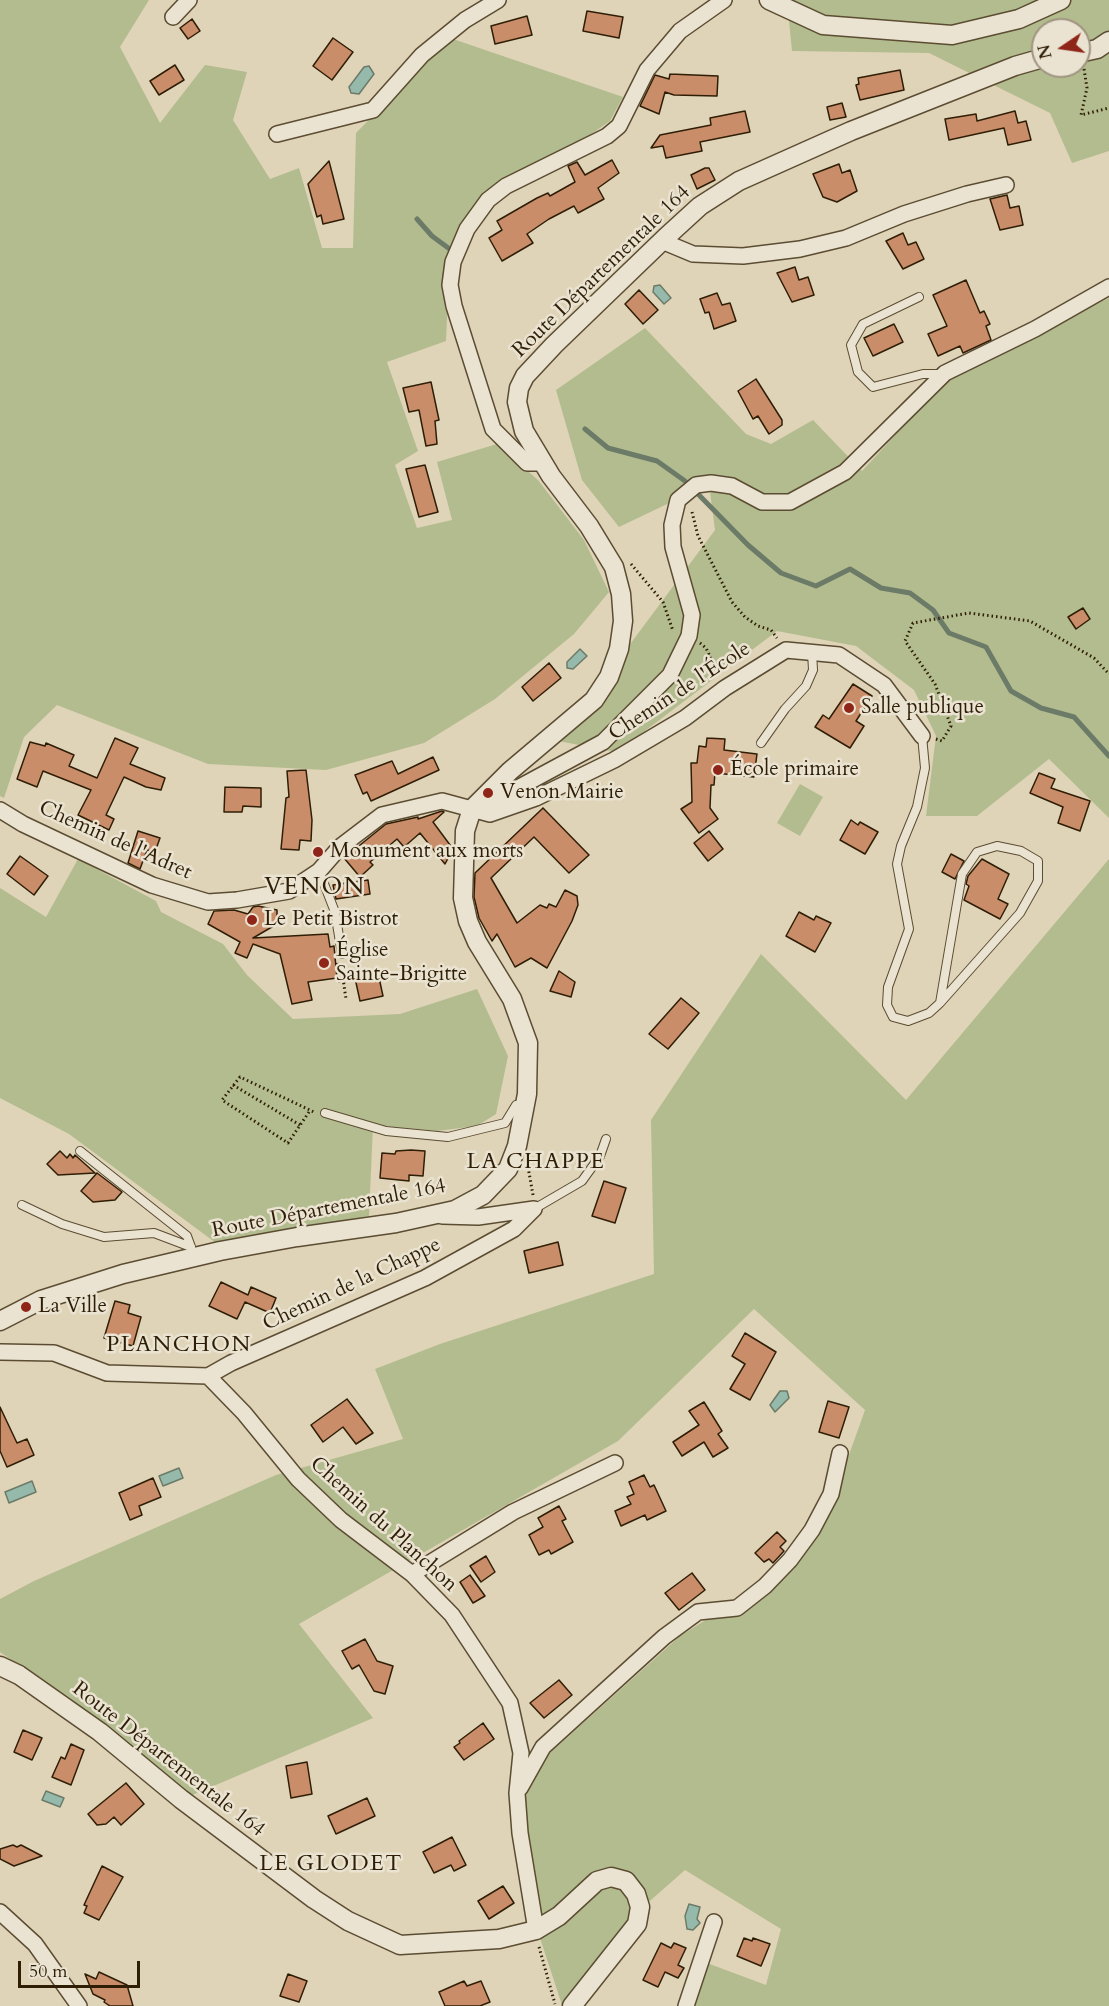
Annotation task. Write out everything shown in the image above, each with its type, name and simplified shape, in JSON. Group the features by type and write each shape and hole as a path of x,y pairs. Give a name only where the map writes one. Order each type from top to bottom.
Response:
{"street":[{"path":"173,17 189,0"},
{"path":"277,134 373,110 422,55 465,20 498,0"},
{"path":"769,0 823,25 952,35 1019,19 1061,0"},
{"path":"540,459 527,463 493,429 454,306 450,285 453,262 467,229 488,200 506,186 606,136 618,126 647,70 680,31 715,1"},
{"path":"1091,50 1109,41"},
{"name":"Route Départementale 164","path":"0,1321 41,1299 193,1252 433,1216 455,1210 483,1195 508,1169 517,1146 526,1104 528,1043 512,999 477,942 468,921 462,898 462,847 481,811 510,771 594,700 609,677 619,649 623,621 621,594 614,567 589,526 540,459 519,417 519,388 525,376 554,345 617,287 665,238 700,207 739,181 851,131 1031,61"},
{"path":"665,238 669,244 693,254 743,256 800,249 846,238 904,214 1006,185"},
{"path":"481,811 514,790 603,742 670,675 681,657 689,636 692,615 689,596 673,547 672,525 678,500 696,485 711,483 732,486 762,502 790,502 844,472 944,374 1035,329 1109,287"},
{"name":"Chemin de l'École","path":"481,811 537,798 614,760 685,718 778,652 812,651 839,655 884,685 922,736"},
{"name":"Chemin de l'Adret","path":"0,810 23,824 152,885 208,902 261,898 289,891 319,871 340,847 382,816 442,801 481,811"},
{"path":"433,1216 478,1217 534,1209"},
{"name":"Chemin de la Chappe","path":"208,1376 231,1363 425,1278 514,1229 534,1209"},
{"path":"0,1352 54,1353 107,1373 208,1376"},
{"name":"Chemin du Planchon","path":"208,1376 244,1413 305,1486 341,1520 411,1574 452,1616 510,1703 520,1752 517,1793 520,1833 536,1930"},
{"path":"517,1793 543,1747 664,1637 698,1612 737,1608 774,1578 812,1530 831,1494 840,1453"},
{"path":"411,1574 513,1512 615,1462"},
{"name":"Route Départementale 164","path":"0,1666 19,1675 100,1732 190,1806 314,1899 379,1936 400,1944 425,1945 499,1939 536,1930 560,1916 597,1881 611,1877 626,1881 636,1894 640,1906 637,1924 572,2006"},
{"path":"0,1912 35,1944 79,2006"},
{"path":"686,2006 714,1922"}],"lane":[{"path":"919,297 863,324 851,345 858,372 873,387 923,374 944,374"},
{"path":"761,743 785,709 806,686 813,670 812,651"},
{"path":"922,736 926,768 917,807 901,846 897,864 909,929 888,987 887,1005 893,1017 908,1021 929,1013 940,1003 1020,913 1038,881 1038,861 1021,851 997,846 977,852 962,874 940,1003"},
{"path":"319,871 336,912 342,954"},
{"path":"325,1113 386,1131 448,1137 505,1123 516,1105 526,1104"},
{"path":"534,1209 582,1181 600,1156 606,1139"},
{"path":"80,1151 187,1236 193,1252"},
{"path":"22,1205 62,1224 104,1237 154,1233 193,1252"}],"path":[{"path":"1085,78 1087,88 1081,115 1109,108"},
{"path":"692,508 692,517 698,536 732,603 745,617 758,626 771,630 777,638 778,652"},
{"path":"655,592 670,618 681,657"},
{"path":"922,736 942,741 951,726 935,684 905,641 913,623 969,613 1030,621 1094,658 1109,674"},
{"path":"689,636 706,648 725,688"},
{"path":"342,980 345,999"},
{"path":"309,1112 288,1143 222,1100 240,1077 309,1112 325,1113"},
{"path":"233,1085 300,1125"},
{"path":"531,1172 534,1209"},
{"path":"536,1930 556,2006"}],"shaded area":[{"path":"0,0 149,0 120,47 160,123 205,65 247,72 233,120 270,179 299,168 322,248 353,248 356,133 450,38 623,97 610,121 581,141 495,189 450,251 446,341 387,362 418,451 395,465 417,528 452,520 437,462 497,444 538,480 584,540 609,592 574,634 495,699 424,743 326,770 208,764 57,705 24,737 4,798 0,796"},
{"path":"787,0 1109,0 1109,151 1072,163 1050,113 929,53 792,51"},
{"path":"369,66 374,74 359,94 351,93 349,87 364,67"},
{"path":"660,285 671,298 664,304 653,292 654,286"},
{"path":"1109,298 1109,818 1049,759 977,816 926,816 936,736 914,690 856,646 777,631 617,752 558,741 715,530 709,484 619,527 582,480 556,390 645,328 746,434 771,444 813,420 862,471 951,375"},
{"path":"580,649 587,656 573,669 567,668 567,662"},
{"path":"800,784 823,797 800,836 777,823"},
{"path":"78,859 156,901 161,912 223,944 247,975 293,1019 400,1014 477,989 508,1056 496,1114 477,1126 437,1131 373,1125 369,1216 216,1243 69,1134 0,1098 0,888 46,917"},
{"path":"1109,859 1109,2006 693,2006 707,1963 766,1985 781,1929 685,1870 626,1922 562,2005 540,1938 540,1910 522,1803 541,1761 680,1636 709,1618 743,1614 789,1571 825,1522 865,1410 754,1309 618,1441 299,1624 373,1718 190,1796 134,1748 0,1652 0,1599 34,1581 276,1475 403,1439 375,1369 440,1344 654,1274 651,1120 761,954 906,1100"},
{"path":"780,1391 787,1391 789,1398 775,1412 770,1405"},
{"path":"179,1468 183,1478 163,1486 159,1476"},
{"path":"32,1481 36,1492 9,1503 5,1492"},
{"path":"46,1791 64,1798 60,1807 42,1800"},
{"path":"689,1904 700,1907 697,1919 700,1923 693,1930 687,1929 685,1916"}],"building":[{"path":"587,11 623,17 619,38 583,31"},
{"path":"527,16 532,35 495,44 491,26"},
{"path":"192,19 200,31 188,39 180,28"},
{"path":"333,38 353,52 332,80 313,66"},
{"path":"175,65 184,80 159,95 150,81"},
{"path":"900,70 904,90 860,100 856,85 859,84 858,78"},
{"path":"670,74 718,76 717,96 674,95 665,92 659,114 640,106 655,75 669,79"},
{"path":"842,103 846,117 830,120 827,107"},
{"path":"745,111 750,132 700,142 702,151 666,158 663,146 651,148 660,135 711,125 710,118"},
{"path":"1015,111 1018,123 1026,121 1031,140 1008,145 1004,128 949,140 945,119 976,114 977,121"},
{"path":"612,160 619,173 598,188 604,199 578,213 574,206 549,219 527,234 533,243 502,261 489,238 502,230 497,221 537,198 548,193 550,196 575,182 568,166 577,162 585,175"},
{"path":"329,161 344,219 323,224 321,215 317,217 308,184"},
{"path":"839,164 842,173 850,170 857,191 837,202 823,197 813,174"},
{"path":"709,168 715,180 697,189 691,175"},
{"path":"1007,195 1010,208 1019,206 1023,225 1000,230 990,199"},
{"path":"903,233 908,245 916,242 924,259 903,269 886,241"},
{"path":"795,267 799,280 808,277 814,295 792,302 777,273"},
{"path":"966,280 980,313 984,311 990,324 986,326 991,340 963,353 960,346 938,356 928,334 947,326 933,295"},
{"path":"639,290 658,310 643,324 625,304"},
{"path":"717,293 722,305 730,303 736,321 714,329 709,312 705,313 700,299"},
{"path":"894,324 903,342 873,356 864,338"},
{"path":"756,379 782,420 782,425 769,434 758,416 753,419 738,391"},
{"path":"431,382 439,420 435,421 437,444 426,446 419,410 409,412 403,388"},
{"path":"425,465 438,512 419,517 406,469"},
{"path":"1083,608 1090,619 1076,629 1068,617"},
{"path":"549,663 561,678 533,701 522,687"},
{"name":"Salle publique","path":"853,684 872,696 856,721 864,726 850,748 815,727 823,715 829,719"},
{"path":"115,738 138,748 130,764 165,778 161,790 146,787 124,777 106,815 114,819 109,830 78,815 91,790 43,771 37,787 17,779 30,742 45,746 46,743 74,755 69,766 97,778"},
{"path":"707,738 725,739 724,750 757,754 754,777 715,773 714,785 711,785 710,808 718,819 699,833 681,809 692,802 691,763 697,763 699,746 706,747"},
{"path":"433,757 439,770 371,801 367,792 363,794 355,775 392,761 398,774"},
{"path":"306,770 312,820 311,841 300,840 299,850 281,849 286,798 289,797 287,771"},
{"path":"1039,773 1055,779 1051,788 1090,801 1080,831 1058,823 1063,807 1030,793"},
{"path":"225,787 261,788 261,807 243,806 242,812 224,812"},
{"path":"543,808 589,855 569,873 534,837 491,878 517,923 540,905 547,908 549,904 556,907 565,890 577,896 578,905 572,921 547,968 531,958 515,967 497,934 492,941 479,918 474,897 475,873"},
{"path":"444,812 433,822 453,849 445,864 420,833 404,847 397,839 370,862 373,865 360,877 344,858 386,824 418,817 418,819"},
{"path":"851,820 858,825 860,822 878,832 865,854 840,840"},
{"path":"138,831 160,838 155,852 147,850 140,869 128,863"},
{"path":"709,831 723,849 708,861 694,843"},
{"path":"951,854 964,861 955,879 942,872"},
{"path":"20,856 48,876 34,895 7,874"},
{"path":"982,859 1009,874 998,899 1008,904 1000,919 964,900 969,886 966,884 968,876"},
{"path":"368,880 370,894 336,899 333,885"},
{"path":"253,907 277,910 277,924 253,938 328,934 330,947 334,946 337,978 308,982 312,1000 292,1004 280,954 253,944 247,958 235,953 240,942 208,924 214,911 234,910 248,914"},
{"path":"799,912 814,920 816,916 831,923 815,952 786,936"},
{"path":"559,971 575,982 571,997 550,991"},
{"path":"378,973 383,996 360,1001 355,978"},
{"path":"681,998 699,1013 668,1049 649,1034"},
{"path":"60,1151 67,1158 70,1154 73,1158 75,1155 95,1173 58,1175 47,1164"},
{"path":"396,1151 425,1151 423,1176 409,1175 409,1181 380,1178 382,1153 395,1154"},
{"path":"97,1173 122,1192 115,1200 93,1202 81,1191"},
{"path":"604,1181 626,1188 615,1223 592,1216"},
{"path":"558,1242 563,1265 529,1273 524,1251"},
{"path":"221,1282 248,1295 251,1287 276,1298 270,1313 245,1302 237,1319 209,1306"},
{"path":"115,1301 130,1305 128,1313 141,1317 133,1346 104,1338"},
{"path":"745,1333 776,1352 750,1400 730,1389 745,1364 732,1356"},
{"path":"347,1399 373,1433 356,1444 343,1427 323,1442 311,1425"},
{"path":"828,1401 849,1407 839,1438 819,1432"},
{"path":"704,1402 722,1431 718,1434 728,1448 713,1457 704,1442 682,1456 673,1442 699,1425 689,1411"},
{"path":"0,1407 17,1443 27,1439 34,1455 7,1467 0,1451"},
{"path":"644,1475 650,1487 654,1485 666,1511 647,1520 645,1515 621,1526 615,1511 631,1504 627,1497 634,1494 629,1482"},
{"path":"153,1478 161,1497 139,1506 142,1515 130,1520 119,1493"},
{"path":"559,1506 566,1519 562,1521 573,1542 551,1554 549,1550 539,1555 529,1535 543,1527 538,1518"},
{"path":"777,1532 786,1541 780,1547 784,1551 773,1563 769,1559 764,1562 755,1553"},
{"path":"486,1556 495,1572 481,1582 470,1566"},
{"path":"692,1573 705,1590 679,1610 665,1593"},
{"path":"470,1575 485,1596 473,1603 460,1582"},
{"path":"365,1639 377,1661 393,1666 385,1694 374,1691 359,1665 352,1669 342,1651"},
{"path":"559,1680 572,1695 544,1718 530,1703"},
{"path":"483,1723 494,1739 464,1760 454,1747"},
{"path":"23,1730 42,1738 32,1760 14,1752"},
{"path":"71,1744 84,1750 71,1785 52,1777 61,1757 65,1759"},
{"path":"307,1762 312,1794 291,1798 286,1766"},
{"path":"126,1783 144,1804 121,1825 114,1817 106,1824 97,1825 88,1814"},
{"path":"367,1798 375,1816 336,1834 328,1816"},
{"path":"452,1837 466,1865 454,1871 451,1865 434,1873 423,1852"},
{"path":"13,1845 17,1847 21,1845 42,1856 14,1866 0,1859 0,1849"},
{"path":"102,1866 123,1877 99,1920 84,1913 87,1906 84,1905"},
{"path":"503,1886 514,1903 489,1919 478,1901"},
{"path":"744,1938 752,1941 753,1938 770,1944 761,1966 737,1956"},
{"path":"661,1943 671,1948 674,1943 686,1948 678,1965 684,1968 678,1978 665,1972 658,1987 643,1980"},
{"path":"99,1972 127,1985 133,2006 110,2006 104,2002 105,2000 93,1994 85,1974 96,1979"},
{"path":"288,1974 307,1981 299,2002 280,1996"},
{"path":"464,1981 467,1986 481,1981 490,2002 480,2006 445,2006 439,1992"}],"waterway":[{"path":"417,219 432,236 451,250"},
{"path":"585,429 608,448 657,461 685,481"},
{"path":"696,492 748,545 781,573 816,586 850,569 881,588 910,593 933,610 949,633 986,647 1011,691 1041,708 1074,717 1109,756"}],"place":[{"name":"Salle publique","path":"849,708"},
{"name":"École primaire","path":"718,770"},
{"name":"Venon Mairie","path":"488,793"},
{"name":"Monument aux morts","path":"318,852"},
{"name":"Le Petit Bistrot","path":"252,920"},
{"name":"Église Sainte-Brigitte","path":"324,963"},
{"name":"La Ville","path":"26,1307"}],"district":[{"name":"VENON","path":"315,888"},
{"name":"LA CHAPPE","path":"536,1163"},
{"name":"PLANCHON","path":"179,1346"},
{"name":"LE GLODET","path":"331,1865"}]}
